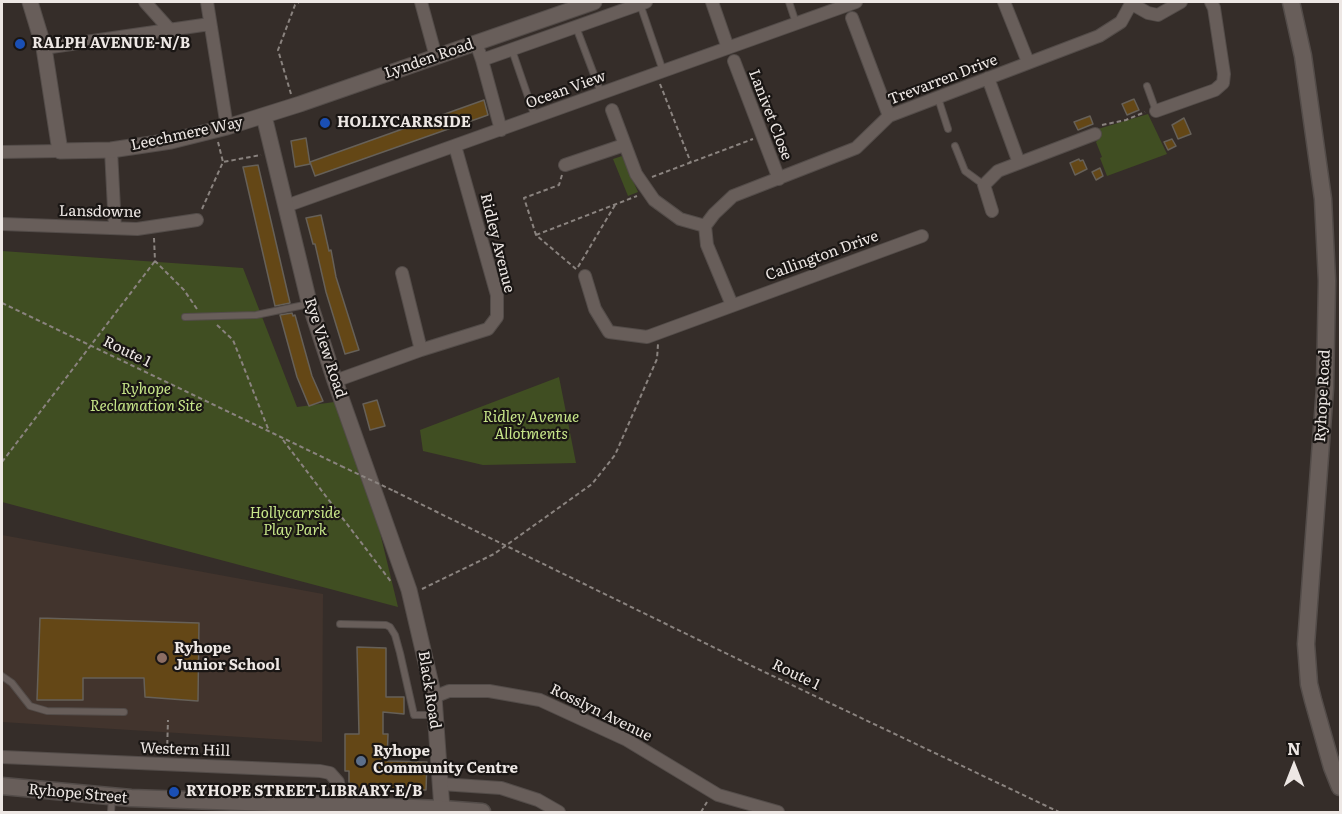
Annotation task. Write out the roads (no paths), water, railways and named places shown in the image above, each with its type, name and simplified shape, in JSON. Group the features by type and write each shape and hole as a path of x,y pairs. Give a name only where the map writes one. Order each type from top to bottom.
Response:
{"main road":[{"name":"Ryhope Road","path":"1291,2 1303,56 1323,199 1327,281 1325,388 1306,644 1309,684 1332,767 1341,787"},
{"name":"Ryhope Street","path":"2,786 111,805 312,809 339,806 442,809 482,813"}],"street":[{"path":"30,2 44,48 60,151"},
{"path":"145,2 171,31"},
{"path":"207,2 221,128"},
{"path":"422,2 436,57"},
{"name":"Lynden Road","path":"264,116 594,2"},
{"path":"712,2 728,48"},
{"name":"Ocean View","path":"286,206 856,2"},
{"path":"1004,2 1028,62"},
{"path":"1132,3 1148,13 1158,15 1181,2"},
{"path":"1156,111 1215,90 1222,83 1224,74 1214,8 1211,2"},
{"path":"482,60 643,3"},
{"name":"Trevarren Drive","path":"705,226 733,196 856,148 889,116 1099,36 1121,22 1132,3"},
{"path":"852,18 889,116"},
{"path":"44,48 210,24"},
{"path":"476,43 501,130"},
{"name":"Lanivet Close","path":"734,62 779,179"},
{"path":"988,78 1019,163"},
{"path":"612,110 636,174 654,200 680,219 705,226 707,245 732,305"},
{"name":"Leechmere Way","path":"2,152 111,150 171,141 264,116"},
{"name":"Rye View Road","path":"264,116 310,304 398,579"},
{"path":"992,211 984,185 998,171 1095,134"},
{"path":"565,165 624,145"},
{"name":"Ridley Avenue","path":"334,381 488,329 497,317 497,295 455,146"},
{"path":"111,150 115,228"},
{"name":"Lansdowne","path":"2,224 137,229 197,220"},
{"name":"Callington Drive","path":"585,276 595,309 609,332 647,337 922,236"},
{"path":"402,273 421,350"},
{"name":"Black Road","path":"398,579 411,594 434,697 442,809"},
{"name":"Rosslyn Avenue","path":"434,697 449,691 489,691 540,700 627,740 718,795 778,813"},
{"name":"Western Hill","path":"2,757 330,772 338,782 339,806"},
{"path":"441,784 501,788 538,800 559,813"}],"lane":[{"path":"789,2 796,23"},
{"path":"643,3 659,73"},
{"path":"576,27 601,94"},
{"path":"512,50 535,117"},
{"path":"1147,86 1156,111"},
{"path":"938,98 948,129"},
{"path":"955,146 965,171 984,185"},
{"path":"185,317 256,315 310,304"},
{"path":"340,624 390,627 400,652 414,715 435,715"},
{"path":"2,676 12,683 30,706 47,711 124,712"}],"place":[{"name":"RALPH AVENUE-N/B","path":"20,44"},
{"name":"HOLLYCARRSIDE","path":"325,123"},
{"name":"Ryhope Junior School","path":"162,658"},
{"name":"Ryhope Community Centre","path":"361,761"},
{"name":"RYHOPE STREET-LIBRARY-E/B","path":"174,792"}],"park label":[{"name":"Ryhope Reclamation Site","path":"146,398"},
{"name":"Ridley Avenue Allotments","path":"531,426"},
{"name":"Hollycarrside Play Park","path":"295,522"}]}
